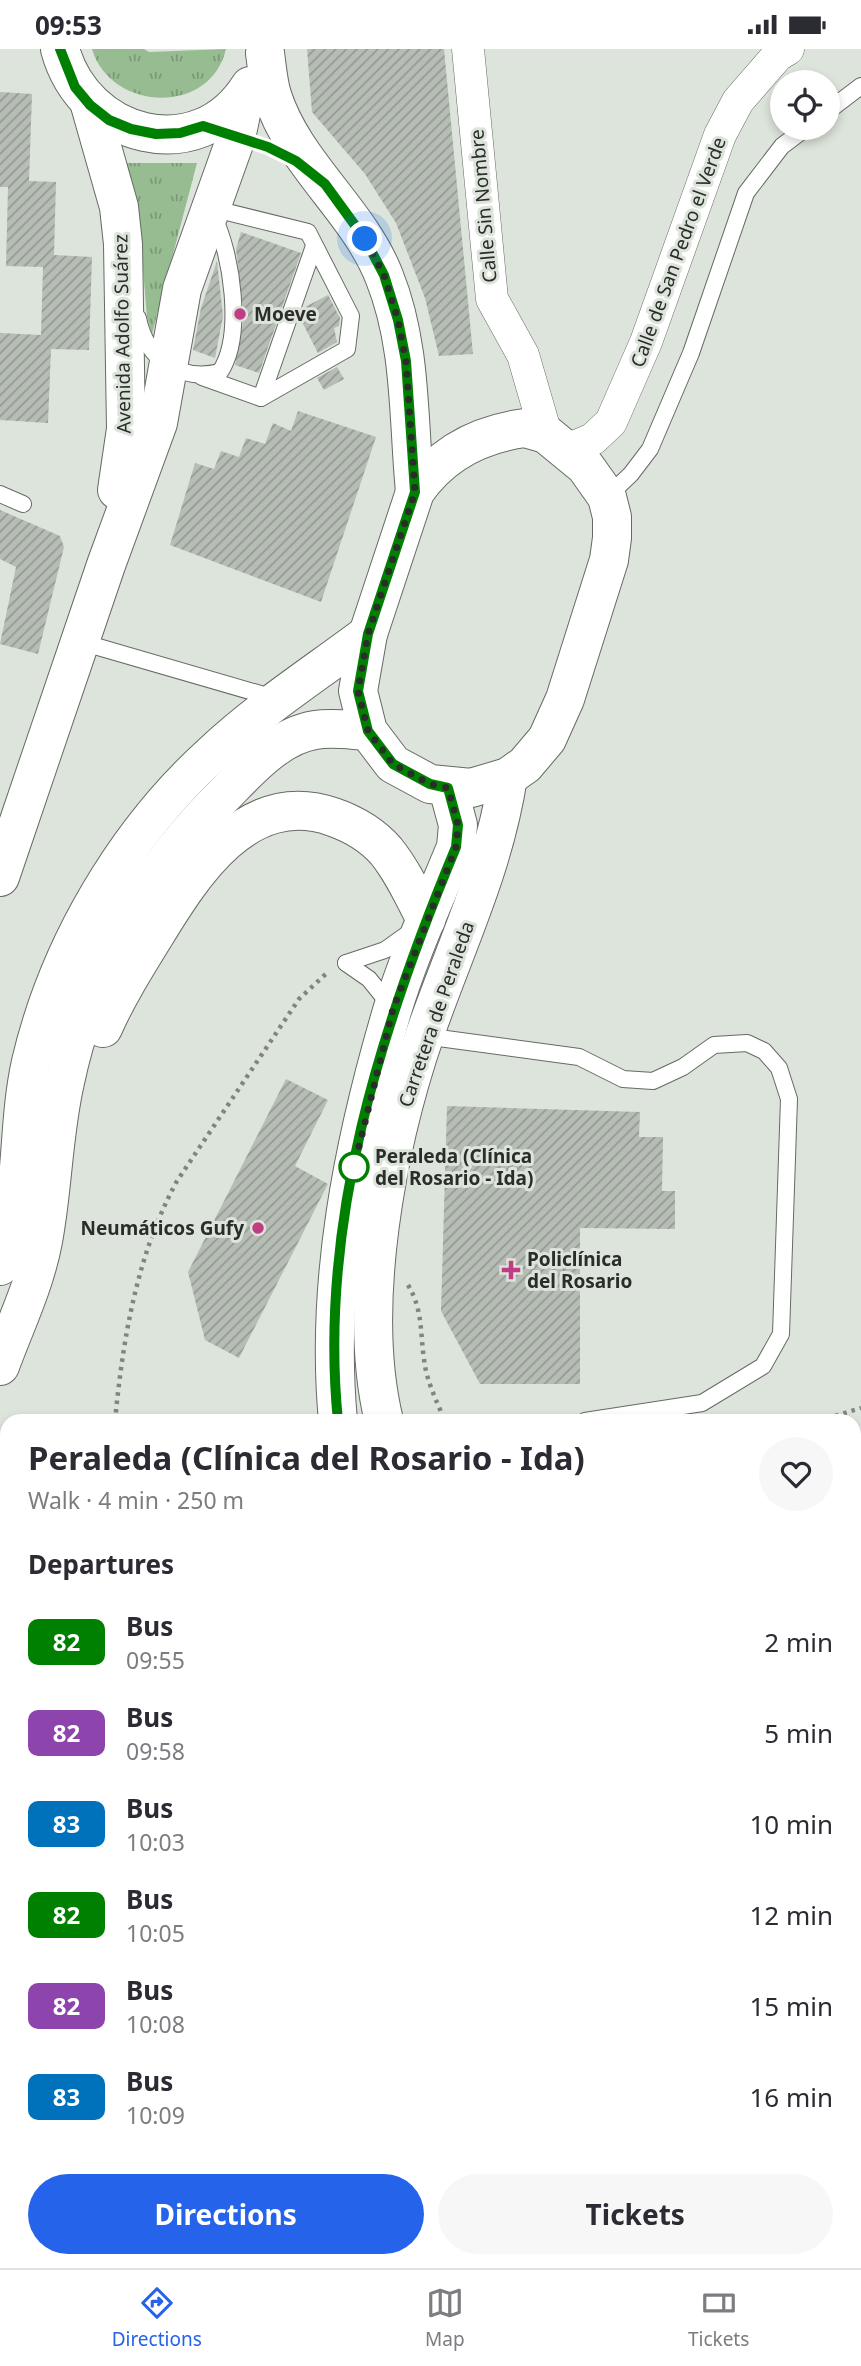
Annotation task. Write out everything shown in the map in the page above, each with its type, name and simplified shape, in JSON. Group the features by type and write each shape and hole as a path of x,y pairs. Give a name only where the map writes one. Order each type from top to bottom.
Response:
{"main road":[{"path":"60,49 75,87 90,105 109,120 131,129 156,134 220,132 278,152 325,184"},
{"path":"220,132 226,113 245,95 257,75 265,51"},
{"path":"265,51 272,96 298,144 365,239 384,275 398,320 408,389 415,492"},
{"name":"Avenida Adolfo Suárez","path":"90,105 118,207 123,244 125,429 106,565"},
{"name":"Avenida Adolfo Suárez","path":"1,874 106,565 158,423 186,371 182,289 209,208 220,132"},
{"path":"408,389 429,425 462,448"},
{"path":"525,428 557,442 585,466 607,497 612,517 609,560 565,699 547,739 525,765 508,777 471,788 448,788 430,784 393,764 368,731 358,691 368,634 415,492 428,473 462,448 499,431 525,428"},
{"path":"0,1266 12,1223 27,1080 46,1010 76,939 101,892 163,806 210,755 368,634"},
{"path":"0,1366 43,1242 65,1082 81,1022 104,962 140,900 199,820 257,762 295,737 313,730 368,731"},
{"name":"Carretera de Peraleda","path":"383,1414 375,1366 373,1330 384,1203 402,1111 424,1036 491,857 500,827 508,777"},
{"name":"Carretera de Peraleda","path":"337,1414 333,1371 340,1248 357,1152 393,1009 456,847 458,825 448,788"},
{"path":"57,1129 116,998 190,878 225,843 262,817 291,811 319,812 363,831 397,866 426,920"}],"street":[{"name":"Calle Sin Nombre","path":"468,49 488,279 498,311 523,355 557,442"},
{"name":"Calle de San Pedro el Verde","path":"557,442 593,439 611,422 646,342 720,135 738,101 778,55 788,49"}],"lane":[{"path":"840,102 861,86"},
{"path":"607,497 631,474 650,449 691,353 746,193 782,146 790,140"},
{"path":"123,244 129,261 140,330 147,348 186,371 261,398 347,349 351,316 308,232 209,208"},
{"path":"186,371 220,372 228,361 234,283 222,235 209,208"},
{"path":"261,398 314,246"},
{"path":"0,494 23,504"},
{"path":"81,642 279,700"},
{"path":"346,963 385,950 426,920"},
{"path":"346,963 376,985 393,1009"},
{"path":"424,1036 579,1057 623,1079 653,1080 682,1067 714,1045 747,1043 764,1051 779,1068 789,1099 781,1333 763,1366 702,1403 630,1414"}],"path":[{"path":"116,1414 135,1292 162,1208 177,1181 299,999 332,969 346,963"},
{"path":"403,1290 404,1278 418,1303 423,1324 424,1359 443,1414"},
{"path":"841,1414 861,1408"}],"green space":[{"path":"92,49 144,49 149,52 226,49 216,71 201,86 181,95 160,98 138,94 118,85 102,70"},
{"path":"126,163 197,163 152,334 147,317 139,220"}],"building":[{"path":"307,49 444,49 473,354 439,356 425,298 396,223 365,174 312,112"},
{"path":"0,92 32,94 29,181 56,182 54,255 92,257 89,350 51,349 48,423 0,420 0,333 41,335 43,267 6,266 8,187 0,187"},
{"path":"241,232 301,253 259,373 235,365 244,317 236,249"},
{"path":"217,261 223,316 215,358 193,350 201,308"},
{"path":"328,295 340,318 339,326 334,328 337,342 318,353 300,318 303,308"},
{"path":"337,367 344,379 324,390 317,378"},
{"path":"298,411 376,437 321,602 170,545 195,463 214,469 221,451 239,457 246,438 265,444 273,423 291,431"},
{"path":"0,510 60,536 64,547 38,654 0,644 16,567 0,559"},
{"name":"Neumáticos Gufy","path":"286,1079 328,1100 295,1166 328,1184 239,1358 205,1340 188,1272"},
{"name":"Policlínica del Rosario","path":"447,1106 640,1112 639,1137 663,1137 662,1191 675,1191 675,1229 580,1228 580,1384 480,1384 441,1311"}],"bus line":[{"name":"82","path":"60,49 75,87 90,105 109,120 131,129 156,134 180,133 203,126 268,147 296,161 325,184 365,239 384,275 398,320 406,361 415,492 368,634 358,691 368,731 393,764 430,784 448,788 458,825 456,847 393,1009 357,1152 340,1248 333,1371 337,1414"}],"place":[{"name":"Moeve","path":"240,314"},
{"name":"Peraleda (Clínica del Rosario - Ida)","path":"354,1167"},
{"name":"Neumáticos Gufy","path":"258,1228"},
{"name":"Policlínica del Rosario","path":"511,1270"}],"route":[{"path":"354,1167 352,1175 393,1009 456,847 458,825 448,788 430,784 393,764 368,731 358,691 368,634 415,492 406,361 398,320 384,275 365,239"}]}
